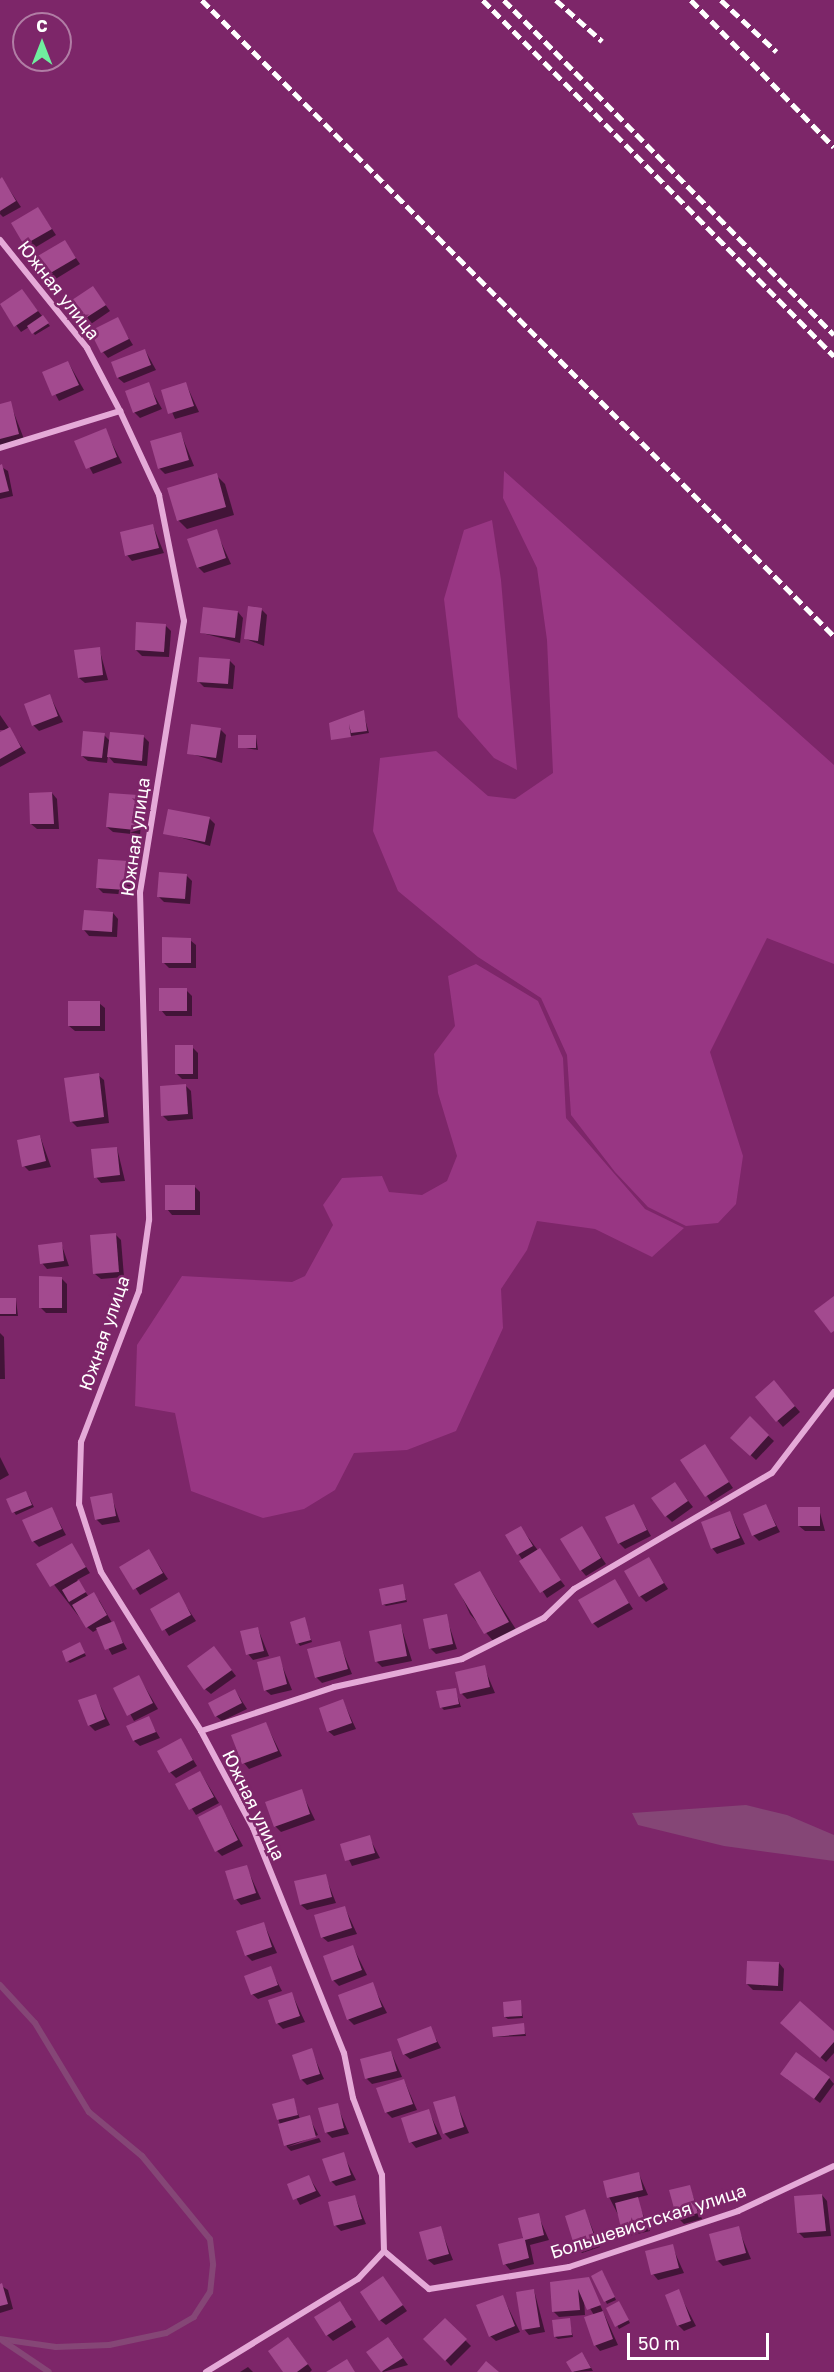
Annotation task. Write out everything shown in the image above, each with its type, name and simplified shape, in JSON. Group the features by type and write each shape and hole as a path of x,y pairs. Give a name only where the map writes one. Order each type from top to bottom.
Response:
{"street":[{"name":"Южная улица","path":"0,240 87,348 120,411 159,495 183,621 140,892 149,1220 139,1291 81,1442 79,1503 101,1572 201,1731 253,1828 344,2053 352,2098 382,2175 384,2251"},
{"path":"0,448 120,411"},
{"path":"201,1731 334,1687 462,1659 544,1618 574,1589 772,1473 834,1392"},
{"name":"Большевистская улица","path":"384,2251 429,2289 569,2267 738,2211 834,2166"},
{"path":"206,2372 358,2279 384,2251"}],"shaded area":[{"path":"504,471 834,765 834,964 767,938 710,1052 743,1156 736,1204 718,1223 686,1226 648,1207 615,1172 571,1115 567,1055 541,998 478,957 398,891 373,831 380,758 436,751 488,796 515,799 553,773 547,640 537,568 503,498"},
{"path":"492,520 501,580 517,770 494,758 458,717 444,599 464,530"},
{"path":"476,964 538,1001 563,1058 566,1118 645,1209 684,1228 652,1257 595,1229 537,1221 527,1250 501,1289 503,1328 456,1431 407,1450 354,1453 335,1490 304,1509 263,1518 191,1491 175,1413 135,1406 137,1345 182,1276 292,1282 305,1276 333,1225 323,1205 342,1178 382,1176 389,1192 422,1195 447,1181 457,1156 438,1093 434,1054 455,1026 448,976"},
{"path":"746,1805 787,1815 834,1835 834,1861 724,1846 638,1825 632,1813"}],"building":[{"path":"2,177 16,201 0,211 0,179"},
{"path":"38,207 52,229 24,245 11,223"},
{"path":"65,240 76,258 47,275 36,257"},
{"path":"93,286 106,305 81,321 69,302"},
{"path":"22,289 38,311 14,327 0,304"},
{"path":"43,315 49,323 32,334 27,326"},
{"path":"118,317 129,339 101,353 90,331"},
{"path":"145,349 151,365 117,378 111,362"},
{"path":"68,361 79,385 52,396 42,372"},
{"path":"149,382 157,404 133,413 125,391"},
{"path":"186,382 194,406 168,414 161,390"},
{"path":"11,401 19,434 0,439 0,404"},
{"path":"106,428 117,457 86,469 74,441"},
{"path":"181,432 189,460 158,469 150,441"},
{"path":"2,464 9,491 0,493 0,465"},
{"path":"217,473 226,507 177,521 167,488"},
{"path":"153,524 159,548 125,556 120,532"},
{"path":"217,529 226,558 197,568 187,539"},
{"path":"248,606 262,608 258,641 244,639"},
{"path":"203,607 238,611 235,638 200,633"},
{"path":"136,622 166,624 164,652 135,650"},
{"path":"100,647 103,675 78,678 74,650"},
{"path":"199,657 230,659 228,684 197,682"},
{"path":"50,694 58,716 32,726 24,704"},
{"path":"364,710 367,731 351,733 349,724 351,737 331,740 329,723"},
{"path":"191,724 221,728 216,758 187,754"},
{"path":"10,727 21,747 0,759 0,732"},
{"path":"83,731 105,733 102,758 81,756"},
{"path":"110,732 144,735 142,761 107,757"},
{"path":"238,735 256,735 256,748 238,748"},
{"path":"52,792 54,824 30,824 29,793"},
{"path":"109,793 138,795 135,830 106,827"},
{"path":"168,809 210,817 205,842 163,834"},
{"path":"98,859 128,861 126,890 96,888"},
{"path":"159,872 187,874 185,899 157,897"},
{"path":"84,910 113,912 112,932 82,930"},
{"path":"162,937 191,938 191,963 162,963"},
{"path":"159,988 187,988 187,1011 159,1011"},
{"path":"68,1001 100,1001 100,1026 68,1026"},
{"path":"175,1045 193,1045 193,1074 175,1074"},
{"path":"99,1073 104,1117 70,1122 64,1078"},
{"path":"186,1084 188,1114 161,1116 160,1086"},
{"path":"40,1135 46,1161 22,1167 17,1140"},
{"path":"117,1147 120,1175 94,1178 91,1149"},
{"path":"165,1185 195,1185 195,1210 165,1210"},
{"path":"116,1233 119,1272 93,1274 90,1235"},
{"path":"62,1242 64,1261 40,1264 38,1245"},
{"path":"39,1276 62,1277 62,1308 39,1308"},
{"path":"834,1296 834,1331 831,1333 814,1311"},
{"path":"0,1298 16,1298 16,1314 0,1314"},
{"path":"774,1380 795,1406 776,1422 755,1397"},
{"path":"750,1416 769,1435 750,1456 730,1438"},
{"path":"705,1444 729,1482 705,1497 680,1460"},
{"path":"675,1482 688,1501 665,1517 651,1498"},
{"path":"26,1491 32,1505 12,1513 6,1499"},
{"path":"112,1493 116,1516 95,1520 90,1497"},
{"path":"634,1504 647,1530 618,1544 605,1517"},
{"path":"766,1504 776,1526 752,1536 743,1514"},
{"path":"52,1507 62,1529 32,1542 22,1520"},
{"path":"798,1507 820,1507 820,1526 798,1526"},
{"path":"730,1511 740,1538 711,1549 701,1522"},
{"path":"521,1526 533,1546 517,1555 505,1535"},
{"path":"582,1526 601,1558 580,1571 560,1539"},
{"path":"72,1543 86,1567 50,1587 36,1564"},
{"path":"540,1548 561,1580 540,1593 519,1561"},
{"path":"149,1549 163,1573 133,1590 119,1567"},
{"path":"649,1557 664,1583 639,1597 624,1571"},
{"path":"480,1571 509,1622 484,1634 454,1584"},
{"path":"615,1579 629,1603 592,1624 578,1600"},
{"path":"79,1580 86,1592 69,1602 62,1590"},
{"path":"403,1584 406,1600 382,1605 379,1589"},
{"path":"94,1592 107,1615 86,1628 72,1605"},
{"path":"179,1592 191,1615 162,1631 150,1609"},
{"path":"447,1614 453,1644 429,1649 423,1619"},
{"path":"305,1617 311,1640 296,1644 290,1622"},
{"path":"114,1621 123,1643 105,1650 96,1628"},
{"path":"401,1624 407,1656 375,1662 369,1631"},
{"path":"258,1627 264,1651 246,1655 240,1631"},
{"path":"340,1641 348,1669 315,1678 307,1649"},
{"path":"80,1642 85,1653 66,1662 62,1651"},
{"path":"214,1646 232,1670 204,1690 187,1666"},
{"path":"280,1656 287,1684 264,1691 257,1662"},
{"path":"485,1665 490,1687 460,1694 455,1672"},
{"path":"139,1675 153,1703 127,1716 113,1688"},
{"path":"456,1688 459,1704 440,1708 436,1691"},
{"path":"235,1689 242,1703 215,1717 208,1703"},
{"path":"96,1694 105,1719 88,1726 78,1700"},
{"path":"343,1699 352,1723 327,1732 319,1708"},
{"path":"149,1716 156,1732 133,1741 126,1726"},
{"path":"266,1722 278,1751 242,1764 231,1735"},
{"path":"181,1738 193,1760 169,1773 157,1751"},
{"path":"200,1771 214,1797 189,1810 175,1784"},
{"path":"302,1789 310,1814 274,1827 265,1802"},
{"path":"221,1805 238,1840 215,1852 198,1817"},
{"path":"370,1835 375,1853 345,1861 340,1844"},
{"path":"247,1865 256,1893 234,1900 225,1871"},
{"path":"326,1874 332,1897 300,1905 294,1881"},
{"path":"345,1906 352,1928 321,1938 314,1915"},
{"path":"264,1922 272,1947 245,1956 236,1931"},
{"path":"353,1945 362,1970 332,1981 323,1956"},
{"path":"747,1961 779,1962 778,1986 746,1984"},
{"path":"271,1966 278,1985 251,1995 244,1976"},
{"path":"373,1982 382,2007 347,2020 338,1995"},
{"path":"292,1992 300,2016 276,2024 268,2000"},
{"path":"521,2000 522,2016 504,2017 503,2002"},
{"path":"800,2001 834,2031 834,2042 820,2058 780,2023"},
{"path":"524,2023 525,2034 493,2037 492,2027"},
{"path":"431,2026 437,2042 403,2055 397,2039"},
{"path":"312,2048 320,2074 300,2080 292,2055"},
{"path":"391,2051 397,2071 365,2079 360,2059"},
{"path":"796,2052 830,2077 814,2099 780,2074"},
{"path":"404,2079 413,2104 385,2113 376,2088"},
{"path":"455,2096 464,2127 443,2134 433,2102"},
{"path":"294,2098 298,2115 277,2120 272,2104"},
{"path":"338,2103 344,2128 325,2133 318,2108"},
{"path":"429,2109 437,2134 409,2143 401,2118"},
{"path":"310,2115 316,2137 284,2146 278,2124"},
{"path":"344,2152 351,2175 330,2182 322,2159"},
{"path":"639,2172 643,2190 607,2198 603,2181"},
{"path":"309,2175 316,2191 293,2200 287,2184"},
{"path":"690,2185 698,2213 677,2219 669,2190"},
{"path":"822,2194 826,2231 797,2233 794,2196"},
{"path":"355,2195 362,2219 334,2226 328,2202"},
{"path":"638,2197 646,2226 622,2232 615,2203"},
{"path":"585,2209 596,2241 575,2248 565,2216"},
{"path":"539,2213 544,2235 525,2240 529,2258 503,2265 498,2244 523,2238 518,2218"},
{"path":"441,2226 449,2254 427,2260 419,2232"},
{"path":"739,2226 746,2253 716,2261 709,2234"},
{"path":"673,2244 679,2268 651,2275 645,2251"},
{"path":"602,2270 615,2297 604,2302 591,2276"},
{"path":"383,2276 403,2305 379,2321 360,2292"},
{"path":"589,2277 601,2305 587,2310 578,2289 580,2310 552,2312 550,2282"},
{"path":"2,2283 8,2304 0,2306 0,2284"},
{"path":"534,2289 540,2327 522,2330 516,2292"},
{"path":"679,2289 691,2321 677,2326 665,2295"},
{"path":"503,2295 515,2326 489,2337 476,2305"},
{"path":"340,2301 352,2320 326,2336 314,2317"},
{"path":"619,2301 629,2320 615,2327 606,2308"},
{"path":"603,2311 613,2339 594,2346 584,2317"},
{"path":"445,2318 467,2339 445,2361 423,2339"},
{"path":"570,2318 572,2335 554,2337 552,2320"},
{"path":"288,2337 308,2364 297,2372 283,2372 268,2351"},
{"path":"388,2337 403,2358 381,2372 366,2352"},
{"path":"582,2352 591,2368 572,2372 566,2362"},
{"path":"347,2359 355,2372 326,2372"},
{"path":"486,2361 499,2372 477,2372"}],"waterway":[{"path":"0,1985 35,2023 89,2112 142,2156 210,2239 213,2265 210,2292 194,2317 166,2333 109,2345 56,2347 0,2339"},
{"path":"3,2341 49,2372"}],"railway":[{"path":"202,0 834,636"},
{"path":"483,0 834,356"},
{"path":"504,0 834,335"},
{"path":"556,0 602,41"},
{"path":"691,0 834,147"},
{"path":"721,0 777,52"}]}
